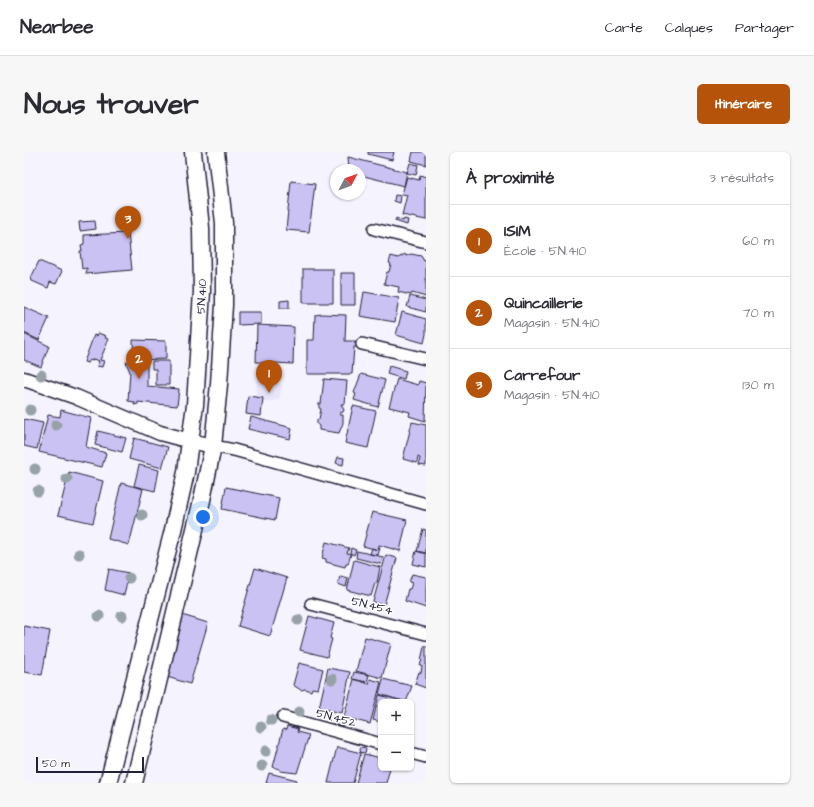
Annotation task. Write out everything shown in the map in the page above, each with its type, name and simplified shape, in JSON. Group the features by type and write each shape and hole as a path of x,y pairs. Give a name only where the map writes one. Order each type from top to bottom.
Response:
{"main road":[{"name":"5N.410","path":"108,783 160,583 186,472 195,405 202,292 201,228 193,152"},
{"path":"134,783 213,446 224,305 224,223 216,152"},
{"path":"160,583 180,588"}],"street":[{"path":"374,229 426,242"},
{"path":"362,344 426,359"},
{"path":"24,379 76,397 160,433 190,442 234,450 426,504"},
{"name":"5N.454","path":"311,604 426,634"},
{"name":"5N.452","path":"284,717 378,743"},
{"path":"414,753 426,757"}],"shaded area":[{"path":"256,379 282,385 279,400 258,402"}],"building":[{"path":"368,152 394,152 392,160 368,154"},
{"path":"413,152 426,152 426,165 411,161"},
{"path":"348,157 407,172 404,186 366,176 366,164 349,164"},
{"path":"410,163 418,165 416,175 407,173"},
{"path":"420,175 426,177 426,220 402,215 407,195 402,194 407,177 419,180"},
{"path":"291,181 315,184 309,232 286,230"},
{"path":"395,195 401,196 400,203 394,201"},
{"path":"396,218 403,221 404,219 408,220 407,225 395,221"},
{"path":"95,221 96,229 80,231 79,222"},
{"path":"128,233 132,270 86,274 87,268 82,269 80,251 82,251 81,245 84,244 84,235"},
{"path":"405,254 406,256 411,254 421,256 424,261 426,260 426,297 412,293 411,295 398,292 399,287 384,284 391,264 389,263 391,256 398,258"},
{"path":"39,261 62,271 56,284 50,282 48,288 32,281 31,278"},
{"path":"303,269 333,269 333,303 303,303"},
{"path":"341,273 355,273 355,305 341,305"},
{"path":"364,292 399,298 395,322 360,316"},
{"path":"410,296 426,300 426,312 407,307"},
{"path":"289,300 289,308 280,308 280,301"},
{"path":"24,307 49,318 39,340 24,333"},
{"path":"238,312 261,312 261,324 238,325"},
{"path":"402,312 426,319 426,334 424,343 396,335"},
{"path":"315,315 346,315 345,341 354,341 354,343 357,343 357,347 354,347 352,374 307,374 307,340 314,340"},
{"path":"257,325 294,327 293,364 256,362"},
{"path":"98,333 109,339 100,360 104,361 102,367 97,366 99,361 93,359 93,361 90,360 88,363 84,362 94,335 97,336"},
{"path":"24,334 49,346 41,367 24,360"},
{"path":"133,340 166,341 166,359 134,360"},
{"path":"152,361 169,361 169,385 156,385 156,369 152,369"},
{"path":"126,362 147,364 147,386 179,389 177,406 138,402 138,404 134,405 135,402 128,401 130,372"},
{"path":"389,366 406,371 404,379 387,374"},
{"path":"361,374 385,380 378,407 354,400 356,394 354,393"},
{"path":"324,379 347,381 345,404 341,404 344,410 340,413 340,415 343,415 343,423 339,433 319,430 319,426 317,424 321,409 319,408 319,403 321,404"},
{"path":"397,379 418,385 419,381 426,383 425,421 409,416 410,412 389,407"},
{"path":"248,396 263,398 261,416 246,414"},
{"path":"353,406 376,411 368,448 345,443"},
{"path":"61,410 91,418 86,447 106,453 102,467 39,452 48,415 60,417"},
{"path":"251,417 292,428 290,439 248,429"},
{"path":"24,419 43,423 37,449 24,446"},
{"path":"412,422 426,425 426,466 419,465 420,458 418,457 417,463 403,459"},
{"path":"98,431 126,438 122,452 95,445"},
{"path":"134,438 168,447 162,468 129,459"},
{"path":"338,457 344,458 343,465 336,463"},
{"path":"139,465 159,470 155,491 134,486"},
{"path":"69,472 103,481 93,523 58,515"},
{"path":"121,483 143,489 129,545 108,539"},
{"path":"226,487 279,498 275,520 222,509"},
{"path":"372,512 407,520 400,551 379,545 378,550 363,546"},
{"path":"423,529 426,530 426,553 417,551"},
{"path":"326,542 349,548 347,553 351,554 348,564 346,564 345,567 326,562 326,559 322,558"},
{"path":"351,548 356,550 354,555 350,553"},
{"path":"372,548 378,550 378,548 380,548 378,555 370,554"},
{"path":"357,551 383,557 381,564 356,558"},
{"path":"416,551 426,554 426,567 413,564"},
{"path":"386,555 397,558 384,605 373,602"},
{"path":"354,560 380,567 377,583 375,583 371,596 347,590"},
{"path":"255,568 287,578 270,636 238,626"},
{"path":"109,569 129,573 124,595 105,590"},
{"path":"412,574 426,577 426,608 405,601 408,589 410,589 412,583 409,582"},
{"path":"340,576 348,578 346,587 338,584"},
{"path":"182,615 208,623 190,684 164,676"},
{"path":"309,616 334,623 330,638 332,639 327,657 300,650"},
{"path":"24,626 50,631 42,675 24,672"},
{"path":"365,637 391,644 382,678 356,671"},
{"path":"425,645 426,688 415,684 419,672 421,673 422,666 420,665"},
{"path":"299,663 323,669 318,689 312,688 311,691 305,689 301,690 293,685"},
{"path":"328,668 350,672 342,713 319,708"},
{"path":"354,672 369,675 367,682 352,679"},
{"path":"354,679 369,684 370,679 381,682 370,724 344,717"},
{"path":"383,679 412,686 407,699 396,699 379,694"},
{"path":"379,695 395,699 378,699"},
{"path":"378,699 378,721 373,720"},
{"path":"287,726 298,729 297,732 309,735 297,773 280,771 280,769 273,767 283,729 286,730"},
{"path":"337,747 361,753 353,783 328,783"},
{"path":"363,747 366,750 363,753 360,750"},
{"path":"364,754 378,757 378,771 389,771 386,783 356,783"},
{"path":"269,773 297,780 296,783 266,783"}],"place":[{"name":"Carrefour","path":"128,239"},
{"name":"Quincaillerie","path":"139,379"},
{"name":"ISIM","path":"269,393"}]}
